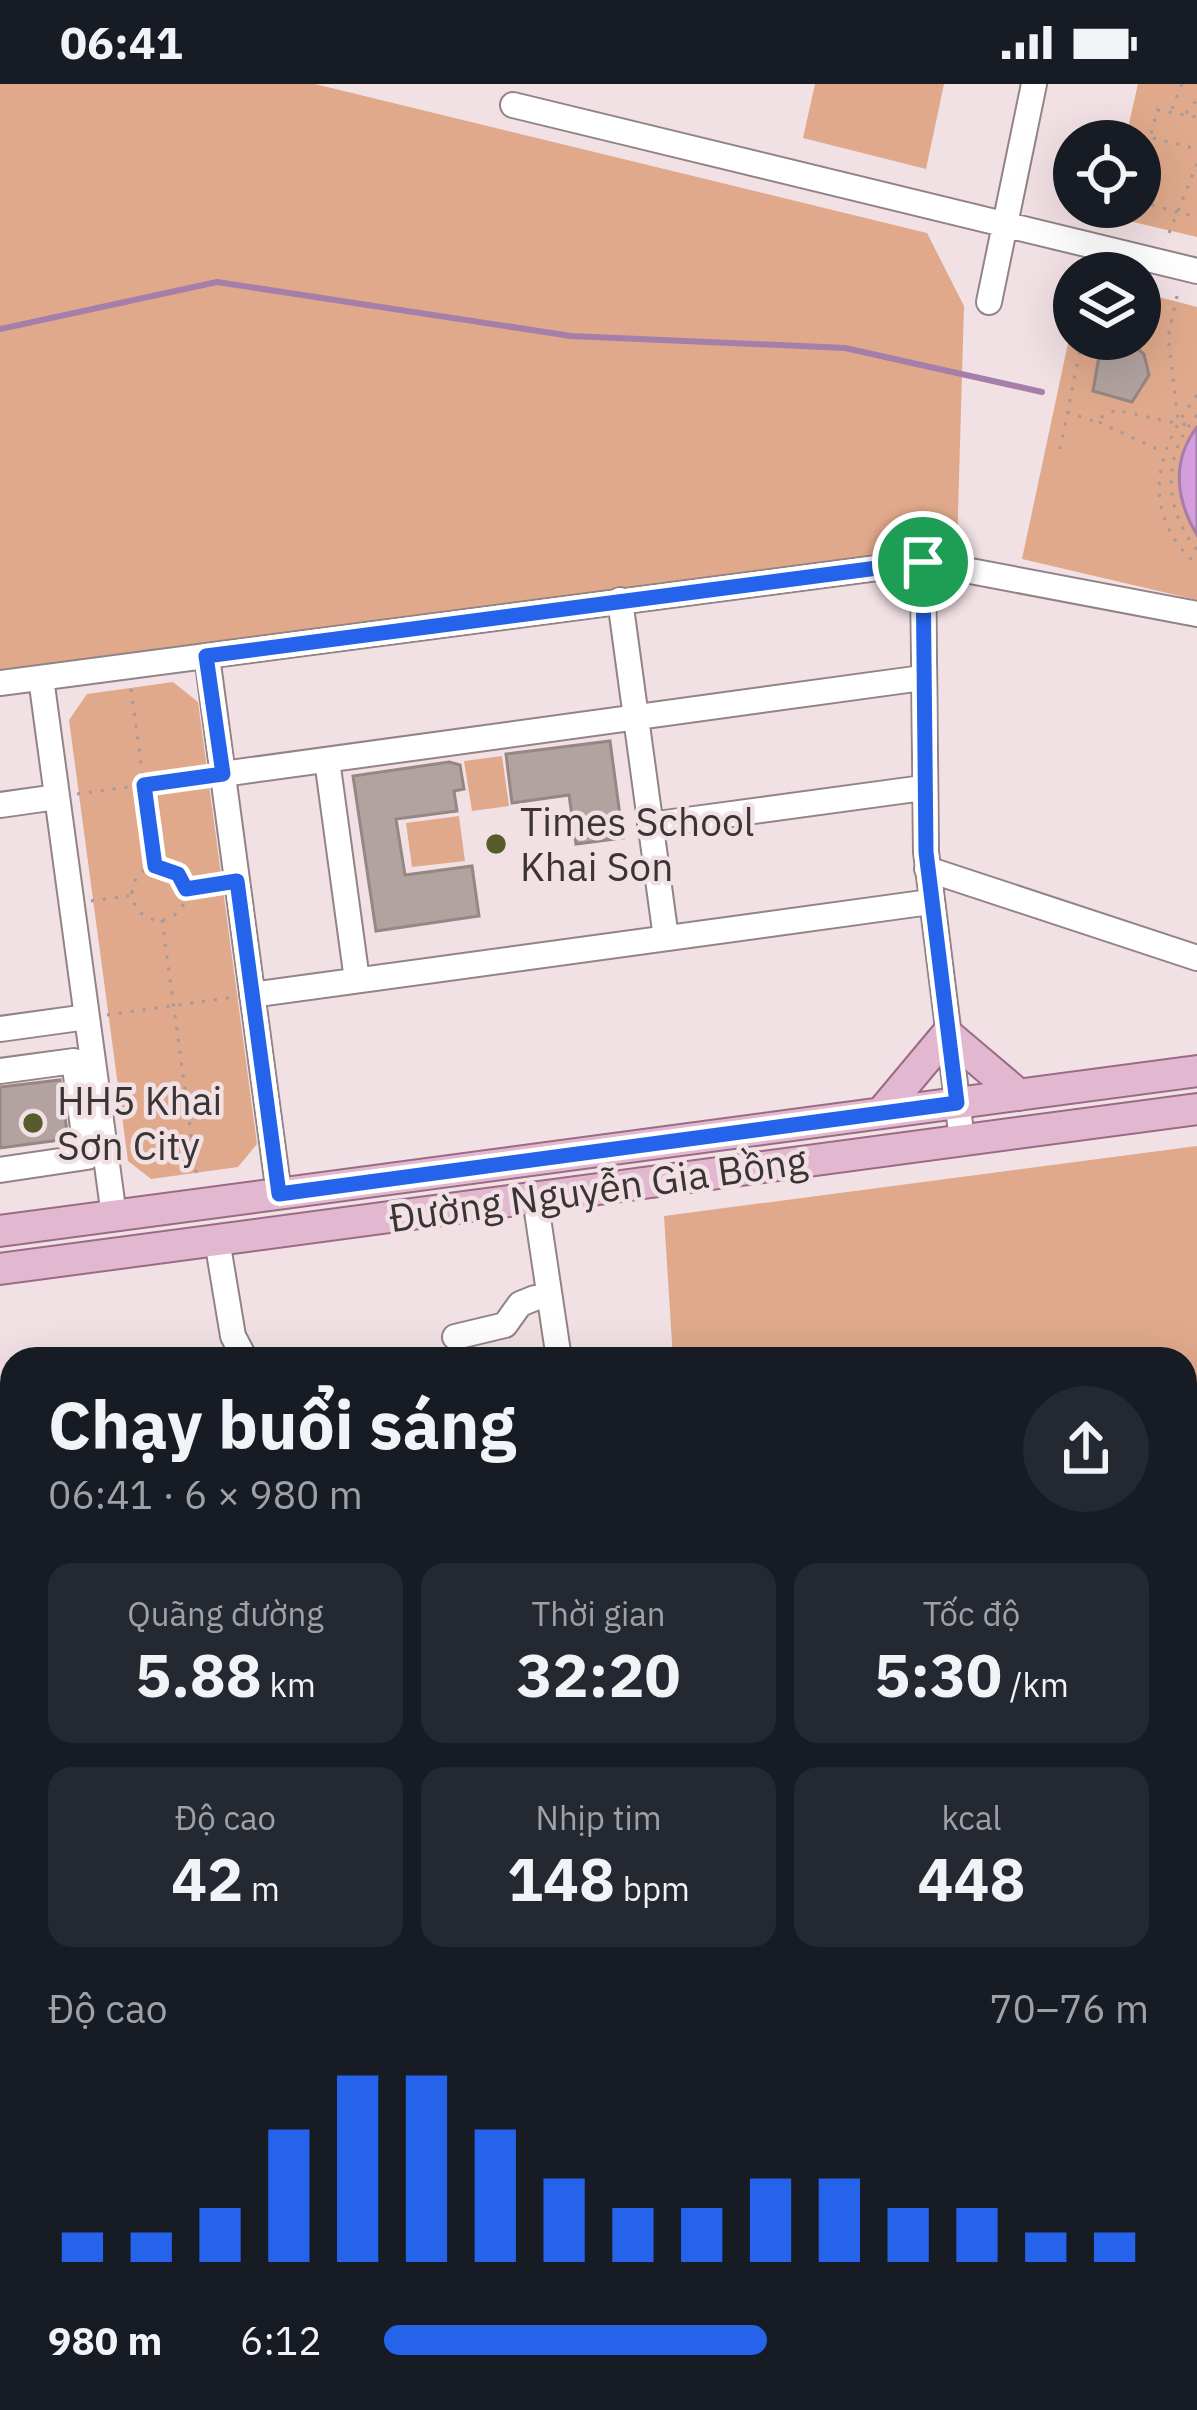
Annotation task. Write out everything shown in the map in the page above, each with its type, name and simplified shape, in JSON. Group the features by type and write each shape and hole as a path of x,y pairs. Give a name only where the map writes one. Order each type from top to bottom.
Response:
{"main road":[{"path":"881,1113 947,1034 1019,1095"},
{"name":"Đường Nguyễn Gia Bồng","path":"0,1231 1197,1071"},
{"name":"Đường Nguyễn Gia Bồng","path":"0,1269 1197,1109"},
{"path":"279,1194 284,1232"},
{"path":"114,1216 119,1253"}],"street":[{"path":"989,302 1034,84"},
{"path":"513,105 1197,271"},
{"path":"923,562 927,869 962,1140"},
{"path":"0,683 923,562 1197,614"},
{"path":"620,600 666,938"},
{"path":"206,656 279,1194"},
{"path":"41,678 114,1216"},
{"path":"223,774 922,678"},
{"path":"327,760 357,980"},
{"path":"650,825 923,788"},
{"path":"0,805 57,797"},
{"path":"927,869 1197,958"},
{"path":"252,994 930,902"},
{"path":"0,1029 87,1017"},
{"path":"0,1071 74,1061 87,1157 0,1170"},
{"path":"535,1198 557,1347"},
{"path":"217,1240 238,1347"},
{"path":"455,1337 505,1325 520,1304 535,1298"}],"path":[{"path":"1171,111 1182,84"},
{"path":"1186,114 1197,100"},
{"path":"1154,120 1156,110 1197,117"},
{"path":"1161,140 1197,149"},
{"path":"1169,233 1197,164"},
{"path":"1161,208 1197,217"},
{"path":"1177,296 1168,337 1178,422"},
{"path":"1060,449 1078,360"},
{"path":"1197,395 1162,451 1159,505 1174,539 1197,565"},
{"path":"1067,412 1078,420 1096,420 1116,410 1187,427"},
{"path":"1197,415 1171,466 1169,493 1177,519 1197,550"},
{"path":"1096,420 1113,432 1162,451"},
{"path":"128,666 155,866"},
{"path":"57,797 223,774"},
{"path":"155,866 178,874 186,889 184,906 162,920 138,912 131,896 140,873 155,866"},
{"path":"186,889 237,881"},
{"path":"72,904 131,896"},
{"path":"162,920 197,1178"},
{"path":"87,1017 252,994"}],"shaded area":[{"path":"0,84 315,84 927,233 964,306 957,548 0,679"},
{"path":"815,84 944,84 926,169 803,138"},
{"path":"1138,84 1197,84 1197,237 1159,228 1161,120 1130,120"},
{"path":"1161,298 1197,307 1197,600 1022,559 1064,360 1161,360"},
{"path":"1197,427 1197,535 1184,508 1179,481 1183,453"},
{"path":"173,682 198,702 257,1144 238,1167 151,1179 128,1161 69,720 87,694"},
{"path":"502,756 509,806 472,811 464,761"},
{"path":"459,816 465,861 412,867 406,823"},
{"path":"1197,1146 1197,1347 672,1347 664,1216"}],"building":[{"path":"1098,360 1145,360 1149,375 1132,402 1093,391"},
{"path":"610,741 623,838 576,844 569,795 512,803 506,754"},
{"path":"449,762 460,765 464,789 454,791 457,811 396,819 405,875 472,866 479,916 376,931 353,776"},
{"name":"HH5 Khai Sơn City","path":"60,1080 68,1139 0,1148 0,1087"}],"waterway":[{"path":"0,329 217,282 571,336 845,348 1042,392"}],"place":[{"name":"Times School Khai Son","path":"496,844"},
{"name":"HH5 Khai Sơn City","path":"33,1123"}],"route":[{"path":"923,562 921,725 926,852 957,1103 279,1194 237,881 186,889 172,869 155,866 144,785 223,774 206,656 923,562"}]}
